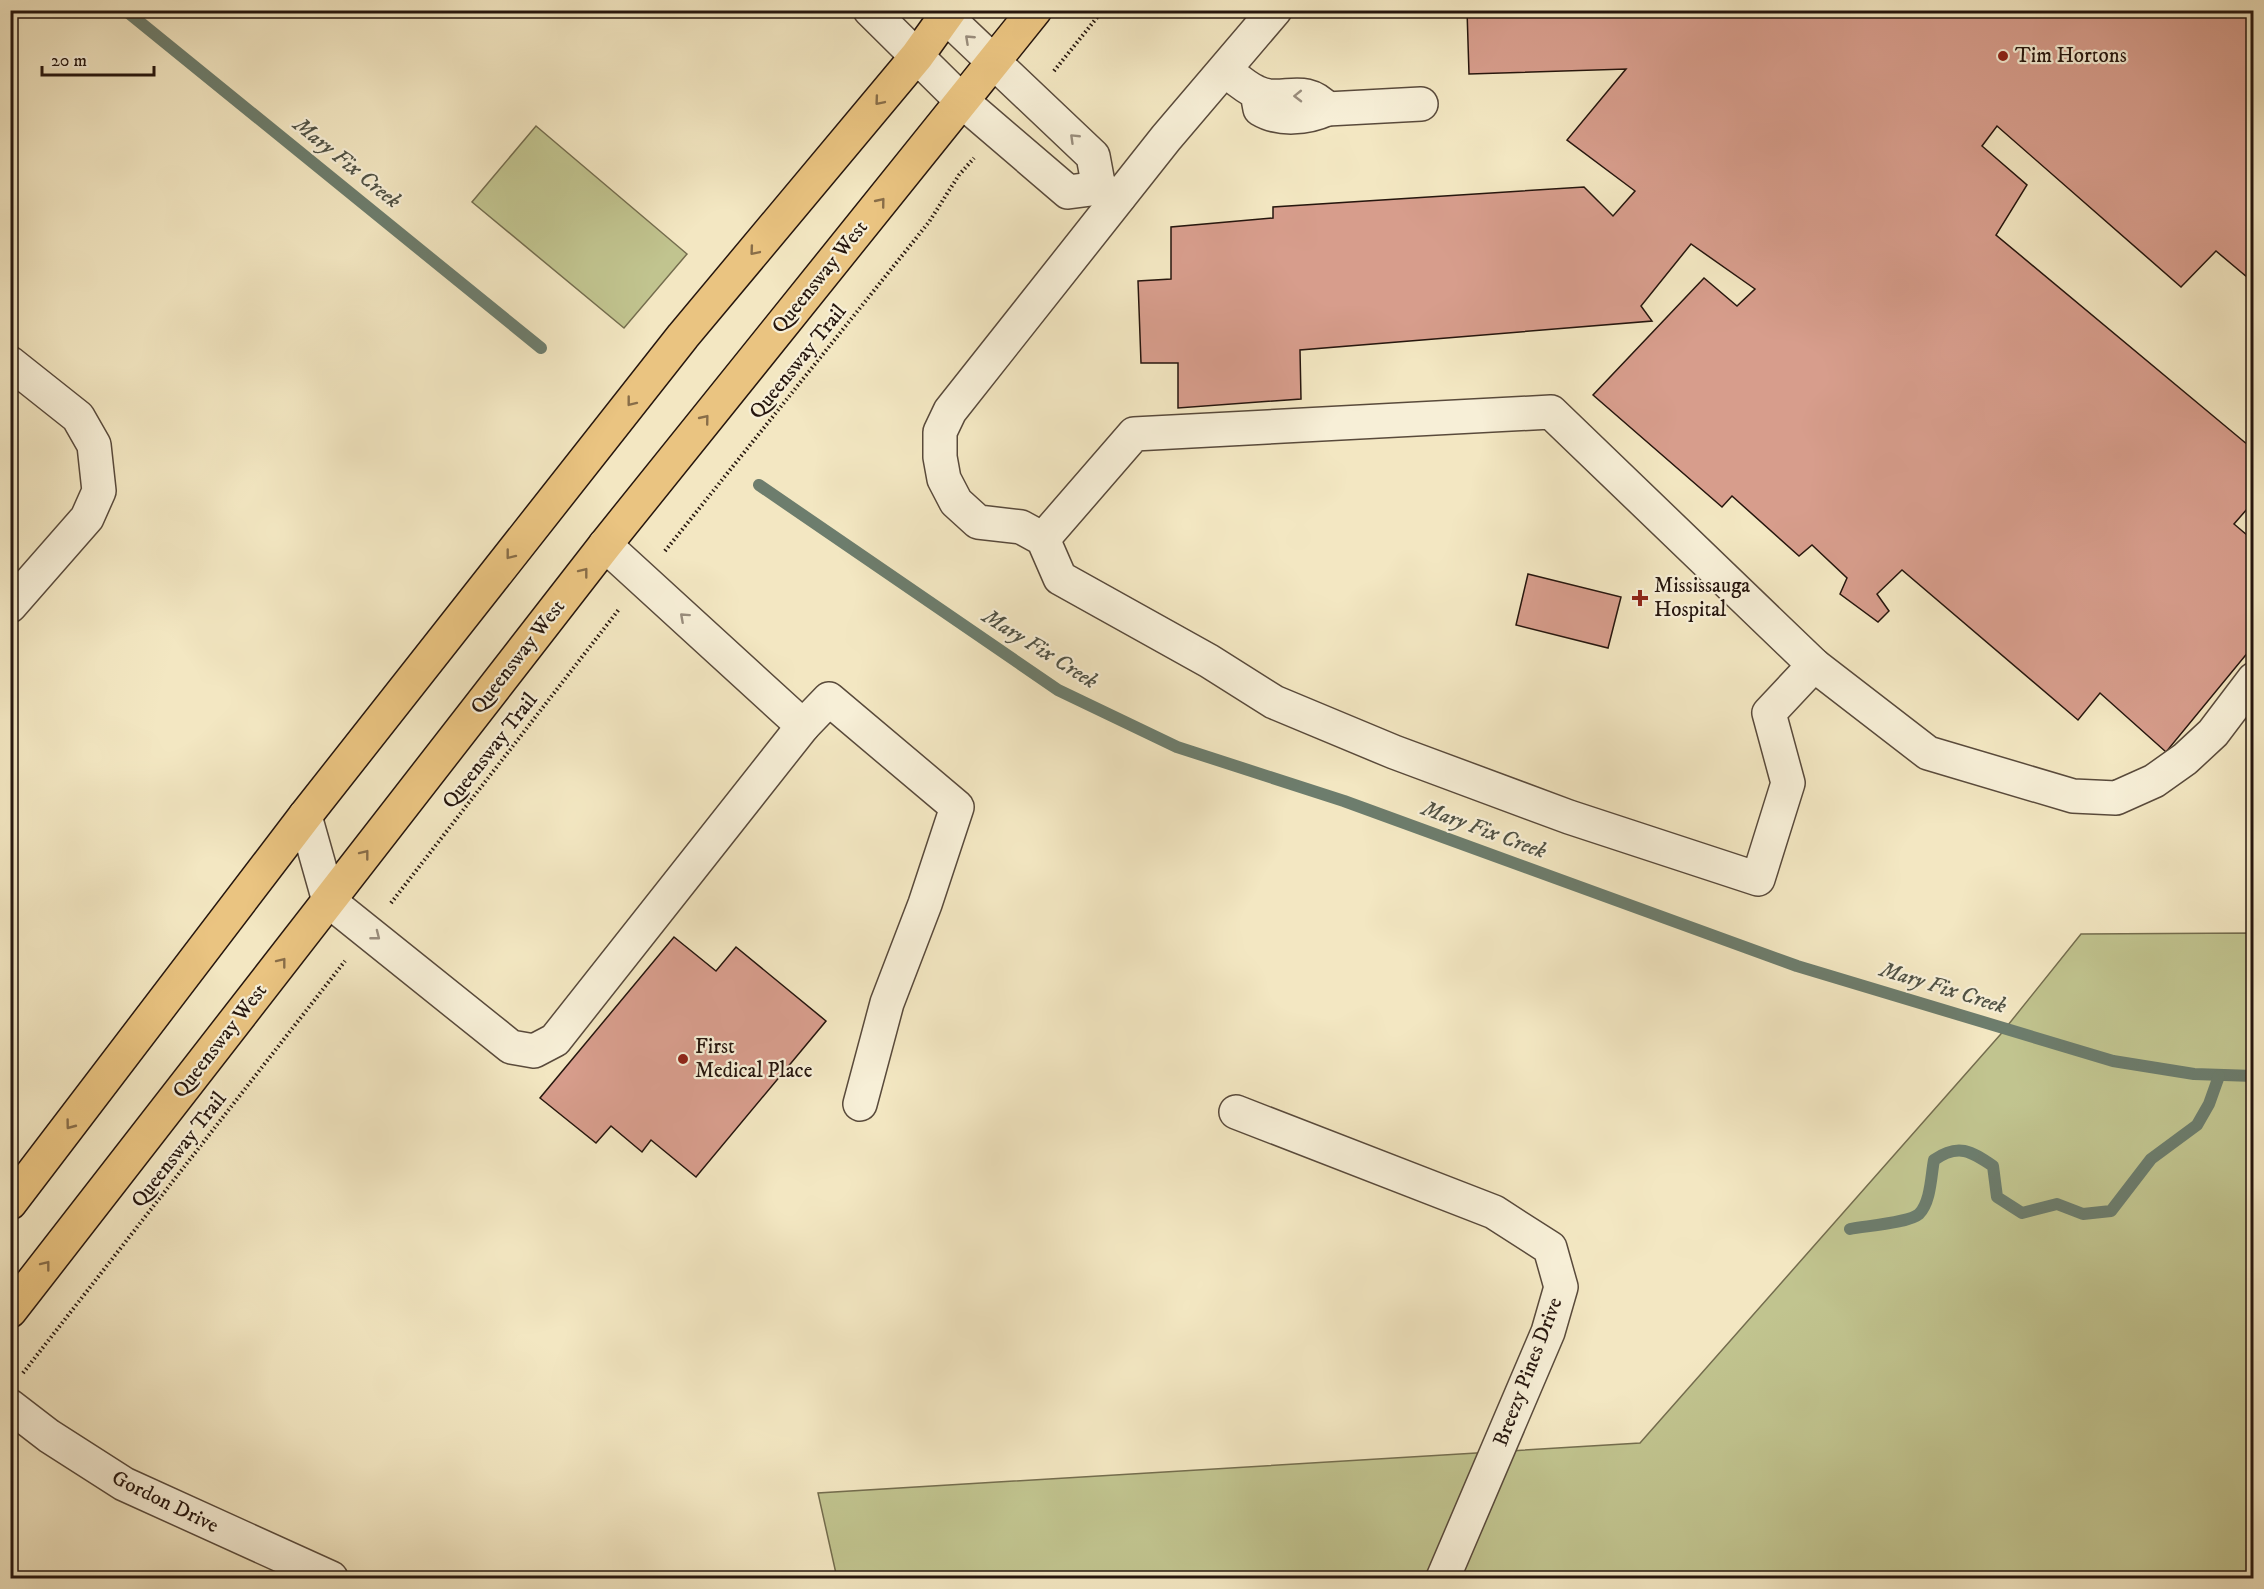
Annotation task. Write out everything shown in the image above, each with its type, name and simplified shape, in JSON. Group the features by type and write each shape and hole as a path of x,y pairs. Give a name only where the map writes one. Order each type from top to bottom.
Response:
{"main road":[{"name":"Queensway West","path":"10,1311 604,545 1035,10"},
{"path":"10,1203 305,816 683,336 916,56 945,12"}],"street":[{"path":"870,10 963,102 1068,192 1109,193"},
{"path":"1275,10 1224,70 1109,193 950,411 940,432 944,479 956,502 978,522 1021,527 1043,538 1060,578 1209,661 1274,702 1394,752 1559,813 1672,853 1758,879 1788,783 1769,713 1814,665"},
{"path":"945,12 1093,156 1109,193"},
{"path":"1224,70 1257,93 1260,109 1269,115 1311,116 1327,109 1421,104"},
{"path":"10,363 78,417 94,445 99,491 87,518 10,606"},
{"path":"1043,538 1134,434 1551,412 1814,665 1928,753 2073,796 2116,798 2154,781 2185,759 2213,733 2253,679"},
{"path":"604,545 803,726"},
{"path":"305,816 329,901 512,1047 534,1051 555,1040 803,726 830,699 957,807 925,904 887,1004 860,1104"},
{"name":"Breezy Pines Drive","path":"1236,1112 1494,1212 1550,1248 1561,1287 1548,1332 1443,1578"},
{"name":"Gordon Drive","path":"10,1406 49,1436 124,1484 331,1578"}],"path":[{"path":"1069,55 1103,10"},
{"name":"Queensway Trail","path":"662,555 929,222 958,175"},
{"name":"Queensway Trail","path":"387,908 624,604"},
{"name":"Queensway Trail","path":"28,1365 352,953"}],"green space":[{"path":"536,126 687,254 624,328 472,202"},
{"path":"2253,933 2253,1578 837,1578 818,1493 1640,1443 2000,1035 2081,934"}],"building":[{"path":"1467,10 2254,10 2254,80 2249,85 2254,89 2254,283 2216,251 2181,287 1997,126 1982,146 2027,185 1996,235 2254,450 2254,501 2234,524 2254,541 2254,645 2166,752 2100,693 2078,720 1902,570 1877,594 1889,611 1878,622 1840,594 1847,578 1812,545 1799,556 1732,496 1722,507 1593,395 1704,278 1737,306 1755,289 1691,244 1641,306 1652,321 1300,350 1301,399 1178,408 1178,363 1141,363 1138,281 1171,279 1171,227 1273,218 1273,207 1584,187 1613,216 1635,191 1567,140 1626,69 1469,74"},
{"path":"1528,574 1621,597 1608,648 1516,625"},
{"name":"First Medical Place","path":"674,937 716,971 736,947 826,1021 696,1177 651,1140 642,1152 611,1126 596,1143 540,1098"}],"waterway":[{"name":"Mary Fix Creek","path":"125,10 541,348"},
{"name":"Mary Fix Creek","path":"759,485 1058,690 1177,747 1344,801 1797,966 2113,1061 2194,1074 2254,1076"},
{"path":"1850,1229 1896,1222 1919,1214 1928,1196 1934,1160 1957,1150 1978,1156 1993,1166 1997,1197 2022,1213 2057,1204 2083,1214 2111,1211 2151,1159 2197,1125 2209,1104 2219,1076"}],"place":[{"name":"Tim Hortons","path":"2003,56"},
{"name":"Mississauga Hospital","path":"1640,598"},
{"name":"First Medical Place","path":"683,1059"}]}
